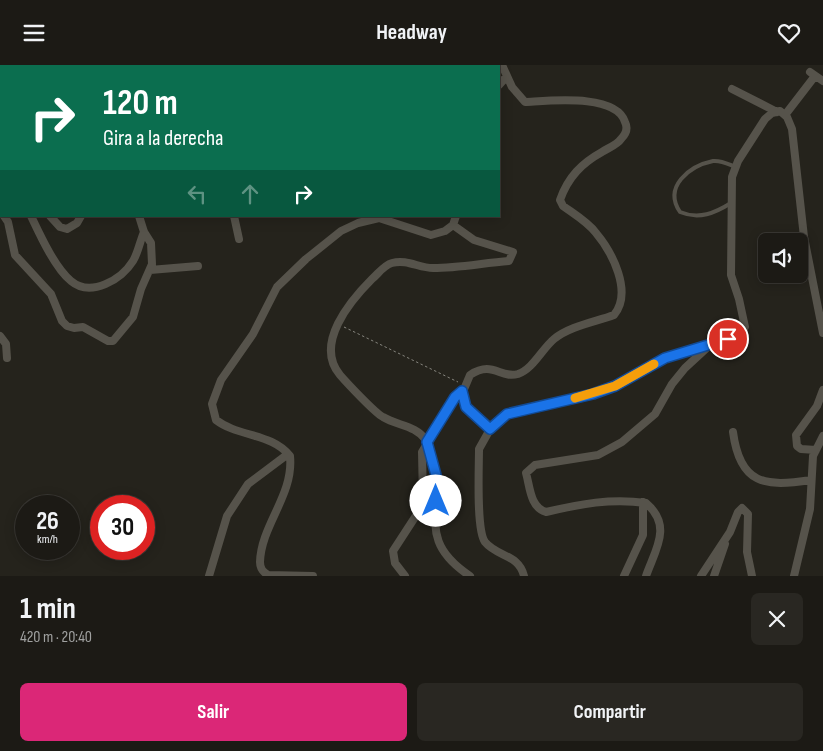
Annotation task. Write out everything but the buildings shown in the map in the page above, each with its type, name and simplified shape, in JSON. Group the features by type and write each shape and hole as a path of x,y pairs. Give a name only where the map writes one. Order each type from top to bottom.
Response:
{"street":[{"path":"405,576 395,563 393,551 419,511 423,499 422,452 470,375 487,368 512,374 519,373 530,366 553,340 566,331 614,315 621,300 621,288 611,254 596,231 563,206 560,200 565,186 584,162 620,141 626,132 624,119 620,112 610,107 576,99 525,102 515,92 502,65"},
{"path":"781,114 813,74 823,81"},
{"path":"500,84 507,76"},
{"path":"732,89 781,114 792,129 804,237 823,333"},
{"path":"524,576 516,561 490,547 480,533 479,449 490,429 507,414 593,394 615,386 665,358 738,335 745,327 731,275 732,177 765,119 772,113 781,114"},
{"path":"5,217 8,222 15,255 51,294 62,321 74,328 83,327 92,330 108,341 118,338 133,317 141,289 152,264 152,243 144,232 139,217"},
{"path":"31,217 44,244 72,282 90,289 114,281 133,261 144,232"},
{"path":"51,217 60,227 66,229 77,223 80,217"},
{"path":"234,217 239,239"},
{"path":"313,576 268,575 262,570 260,563 265,542 289,479 290,464 288,454 270,441 224,427 216,420 212,404 221,380 253,335 277,287 306,259 341,231 358,223 379,218 430,235 445,231 453,225 456,217"},
{"path":"453,225 474,240 513,252 509,261 431,268 408,261 392,263 385,267 359,292 337,324 332,358 339,374 382,417 412,428 427,442 436,475 433,523 435,533 441,547 452,563 470,576"},
{"path":"150,271 198,266"},
{"path":"0,336 6,344 7,358"},
{"path":"646,576 659,546 660,531 658,519 652,508 643,502 622,499 592,501 546,512 539,510 534,505 526,473 535,465 598,455 622,442 655,415 672,384 685,368 712,344"},
{"path":"463,388 466,407 490,429"},
{"path":"816,451 801,449 797,445 796,435 817,406 823,390"},
{"path":"733,432 735,447 742,467 753,476 768,482 786,484 812,479"},
{"path":"794,576 810,509 813,456 823,436"},
{"path":"209,576 227,516 248,484 288,454"},
{"path":"624,576 644,535 643,502"},
{"path":"714,576 738,512 742,508 748,514 747,552 752,576"},
{"path":"701,576 730,533"}],"lane":[{"path":"731,203 711,214 690,216 680,212 674,197 676,186 683,177 697,168 713,161 722,161 736,167"}],"path":[{"path":"337,324 463,388"}],"slow traffic":[{"path":"575,398 615,386 654,364"}],"route":[{"path":"436,501 436,475 427,442 455,397 462,391 466,407 476,419 490,429 493,424 507,414 593,394 615,386 665,358 728,339"}]}
